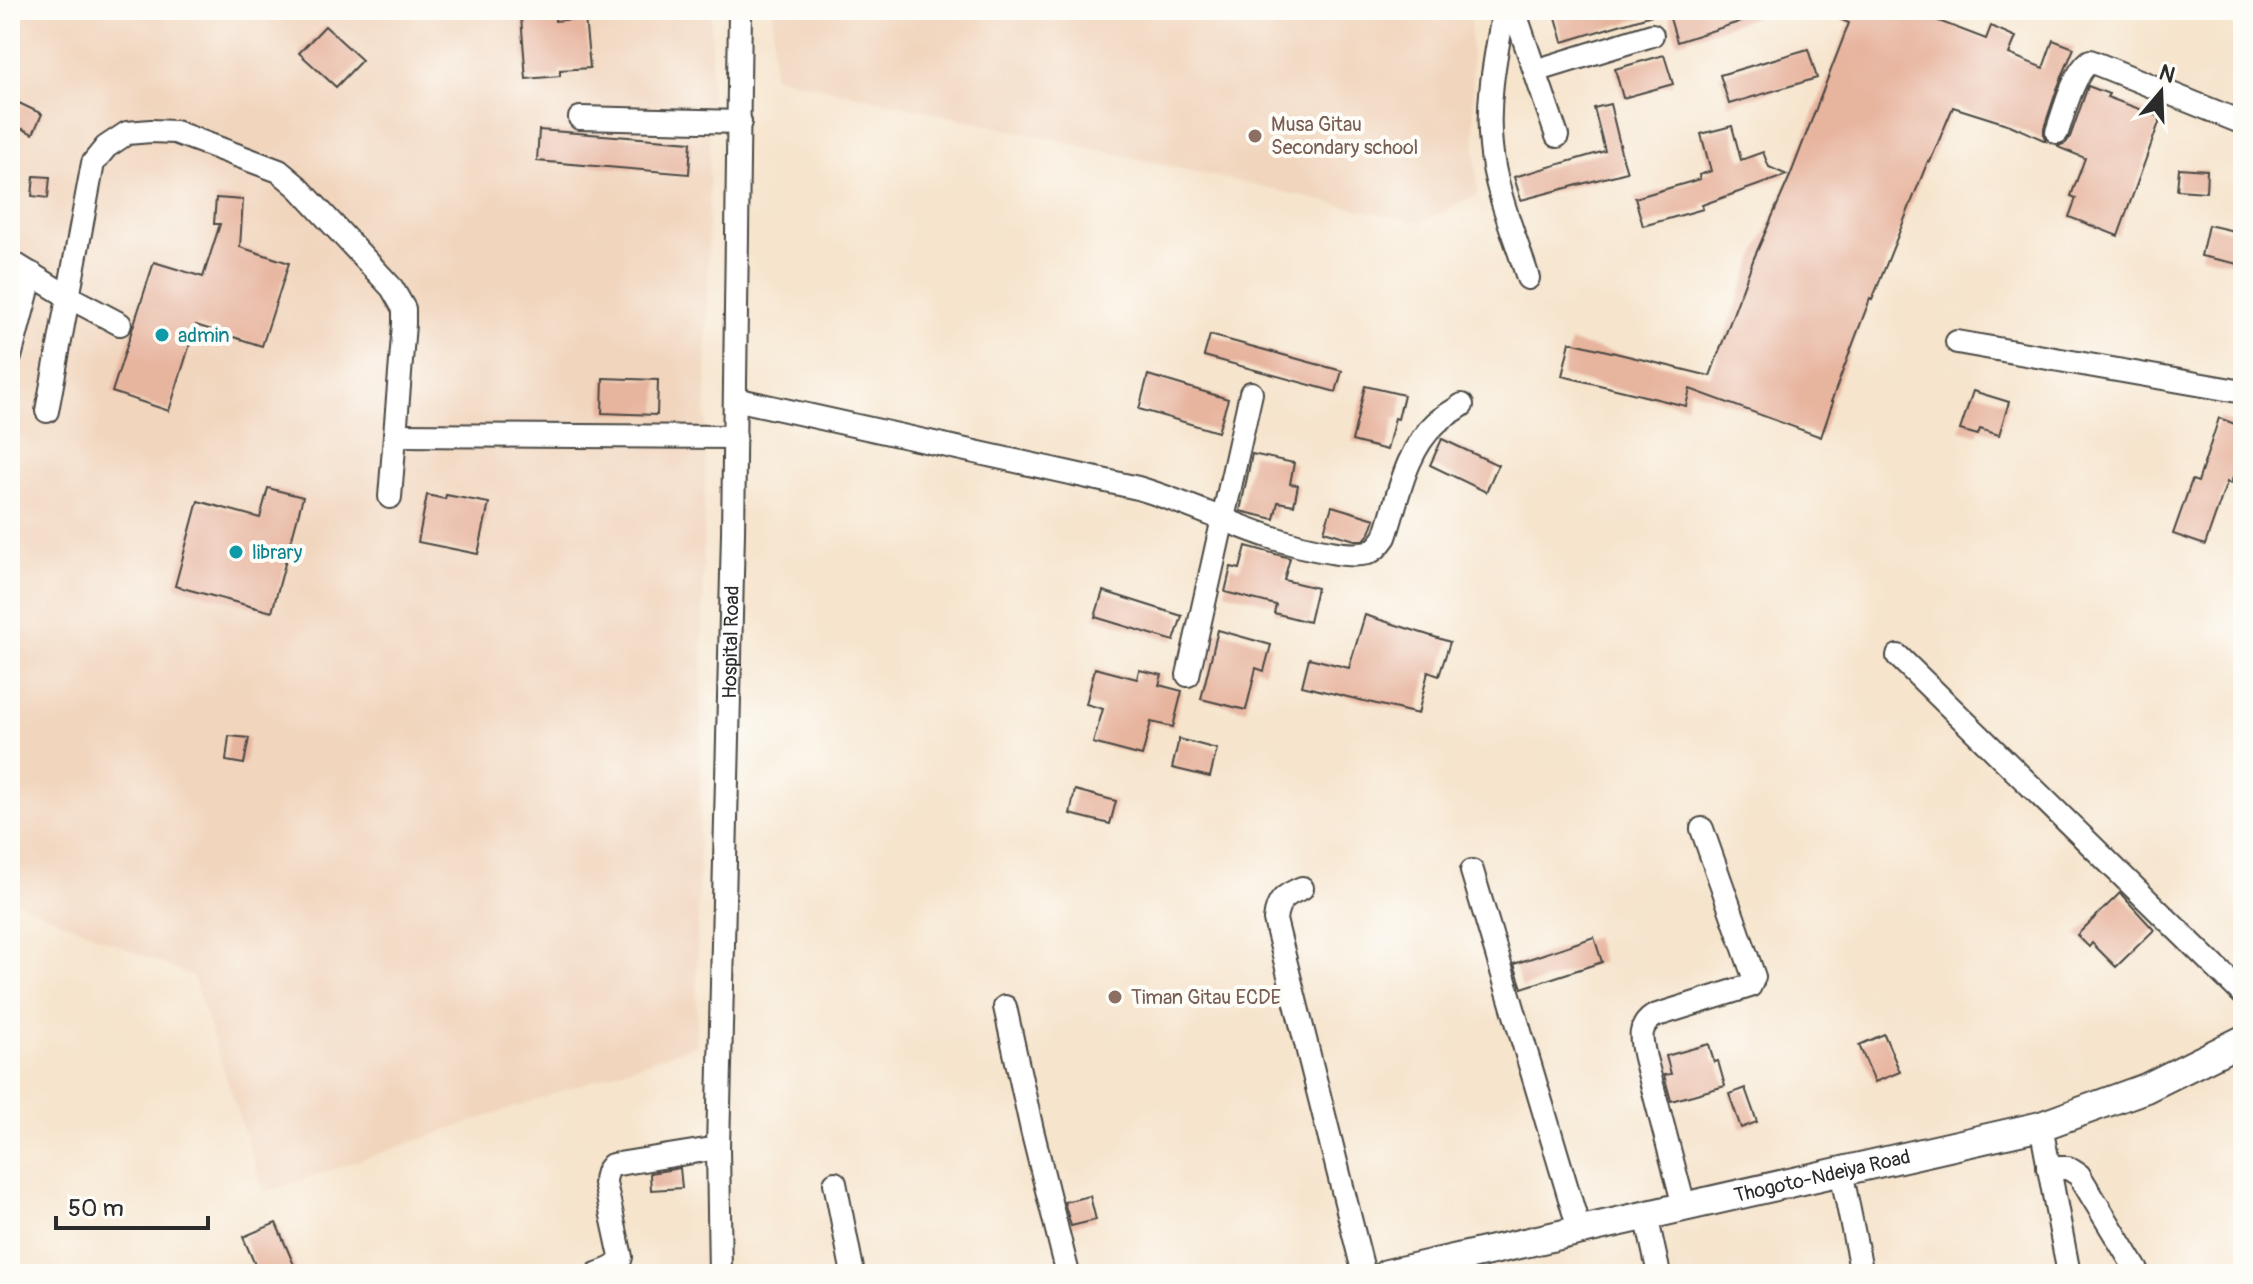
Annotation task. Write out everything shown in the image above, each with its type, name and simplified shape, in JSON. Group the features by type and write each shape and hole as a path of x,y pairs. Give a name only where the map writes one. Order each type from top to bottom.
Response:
{"main road":[{"name":"Thogoto-Ndeiya Road","path":"1387,1274 1460,1266 1579,1229 2041,1126 2240,1050"}],"street":[{"name":"Hospital Road","path":"720,1274 718,1148 735,437 740,10"},
{"path":"1504,10 1493,76 1491,148 1500,189 1528,278"},
{"path":"1514,10 1557,136"},
{"path":"1535,71 1652,35"},
{"path":"2057,132 2077,78 2090,61 2243,123"},
{"path":"580,118 740,122"},
{"path":"47,411 93,163 106,147 127,133 175,132 279,171 298,187 392,288 404,309 390,497"},
{"path":"10,261 120,324"},
{"path":"10,357 32,274"},
{"path":"1957,342 2243,392"},
{"path":"1188,675 1251,393"},
{"path":"735,399 1138,488 1169,497 1255,533 1306,548 1349,554 1368,553 1379,546 1423,437 1462,405"},
{"path":"395,435 735,437"},
{"path":"1898,656 2243,994"},
{"path":"1684,1206 1645,1058 1640,1036 1642,1027 1654,1016 1750,986 1754,982 1753,970 1702,829"},
{"path":"1472,871 1579,1229"},
{"path":"1302,888 1285,895 1279,902 1275,920 1364,1274"},
{"path":"1005,1007 1068,1274"},
{"path":"2041,1126 2069,1274"},
{"path":"597,1274 616,1266 621,1257 605,1183 609,1168 612,1165 718,1148"},
{"path":"2048,1168 2068,1168 2079,1175 2139,1274"},
{"path":"1841,1171 1862,1274"},
{"path":"835,1183 853,1274"},
{"path":"1646,1215 1659,1274"}],"shaded area":[{"path":"10,10 712,10 696,1045 264,1193 193,977 10,899"},
{"name":"Musa Gitau Secondary school","path":"773,10 1470,10 1477,195 1420,223 773,76"}],"building":[{"path":"1554,10 1654,10 1655,14 1563,42"},
{"path":"1686,10 1767,10 1767,13 1677,42 1669,15"},
{"path":"1818,10 1910,10 1986,39 1991,26 2016,37 2009,54 2043,68 2053,40 2074,48 2044,128 2046,141 2010,125 1953,107 1870,299 1821,437 1690,389 1686,406 1562,376 1570,342 1710,376 1849,23"},
{"path":"555,14 555,21 585,18 590,68 560,70 560,76 526,79 521,17"},
{"path":"325,26 362,60 336,87 299,53"},
{"path":"1808,49 1817,78 1729,104 1720,75"},
{"path":"1664,55 1673,84 1623,98 1615,69"},
{"path":"2088,86 2109,94 2107,97 2161,117 2118,236 2069,217 2076,198 2071,196 2085,158 2058,146 2070,137"},
{"path":"19,103 42,114 33,134 10,123"},
{"path":"1610,104 1627,172 1521,200 1514,177 1605,151 1594,108"},
{"path":"1732,126 1741,160 1763,152 1769,167 1787,175 1702,205 1703,209 1643,226 1635,198 1700,179 1699,175 1711,171 1701,134"},
{"path":"539,130 691,142 689,174 537,161"},
{"path":"2179,168 2207,170 2206,192 2177,190"},
{"path":"34,176 50,177 48,198 32,196"},
{"name":"admin","path":"216,198 243,200 240,247 289,263 262,346 196,325 169,411 112,392 154,262 203,277 220,224 214,224"},
{"path":"2208,225 2243,233 2243,265 2201,256"},
{"path":"1210,335 1342,371 1336,392 1204,356"},
{"path":"1148,375 1228,399 1218,432 1139,409"},
{"path":"603,378 658,380 657,415 602,413"},
{"path":"1365,386 1404,395 1387,450 1352,441"},
{"path":"1973,391 2009,402 1999,435 1980,429 1978,435 1960,430"},
{"path":"2219,418 2243,427 2243,445 2231,484 2227,482 2205,545 2173,534 2192,480 2198,482"},
{"path":"1442,439 1498,465 1486,492 1430,465"},
{"path":"1252,454 1294,463 1290,484 1298,485 1294,505 1278,502 1274,519 1240,511"},
{"name":"library","path":"268,488 303,497 272,612 175,586 198,501 260,518"},
{"path":"427,495 445,499 446,495 489,503 478,554 418,542"},
{"path":"1332,506 1375,519 1364,540 1324,531"},
{"path":"1246,546 1290,558 1284,580 1317,588 1309,622 1274,613 1276,605 1225,592 1231,567 1240,569"},
{"path":"1103,591 1182,616 1174,641 1095,617"},
{"path":"1365,615 1450,642 1439,676 1428,672 1418,714 1302,686 1309,658 1349,668"},
{"path":"1218,630 1271,645 1264,671 1256,668 1246,710 1201,699"},
{"path":"1095,668 1137,679 1139,670 1162,675 1159,685 1182,691 1173,727 1151,722 1142,756 1093,743 1103,709 1086,704"},
{"path":"229,736 249,738 244,764 226,761"},
{"path":"1179,739 1217,749 1210,777 1172,768"},
{"path":"1075,790 1116,801 1110,824 1070,814"},
{"path":"2120,893 2154,930 2116,967 2092,943 2089,947 2077,935"},
{"path":"1594,937 1602,962 1522,988 1514,964"},
{"path":"1884,1034 1900,1072 1875,1082 1859,1045"},
{"path":"1709,1044 1725,1086 1671,1101 1664,1075 1671,1074 1666,1056"},
{"path":"1745,1088 1757,1122 1741,1128 1729,1094"},
{"path":"680,1168 682,1188 651,1190 650,1173"},
{"path":"1090,1196 1096,1220 1071,1226 1064,1202"},
{"path":"276,1223 298,1274 259,1274 243,1237"}],"place":[{"name":"Musa Gitau Secondary school","path":"1255,136"},
{"name":"admin","path":"162,335"},
{"name":"library","path":"236,552"},
{"name":"Timan Gitau ECDE","path":"1115,997"}]}
